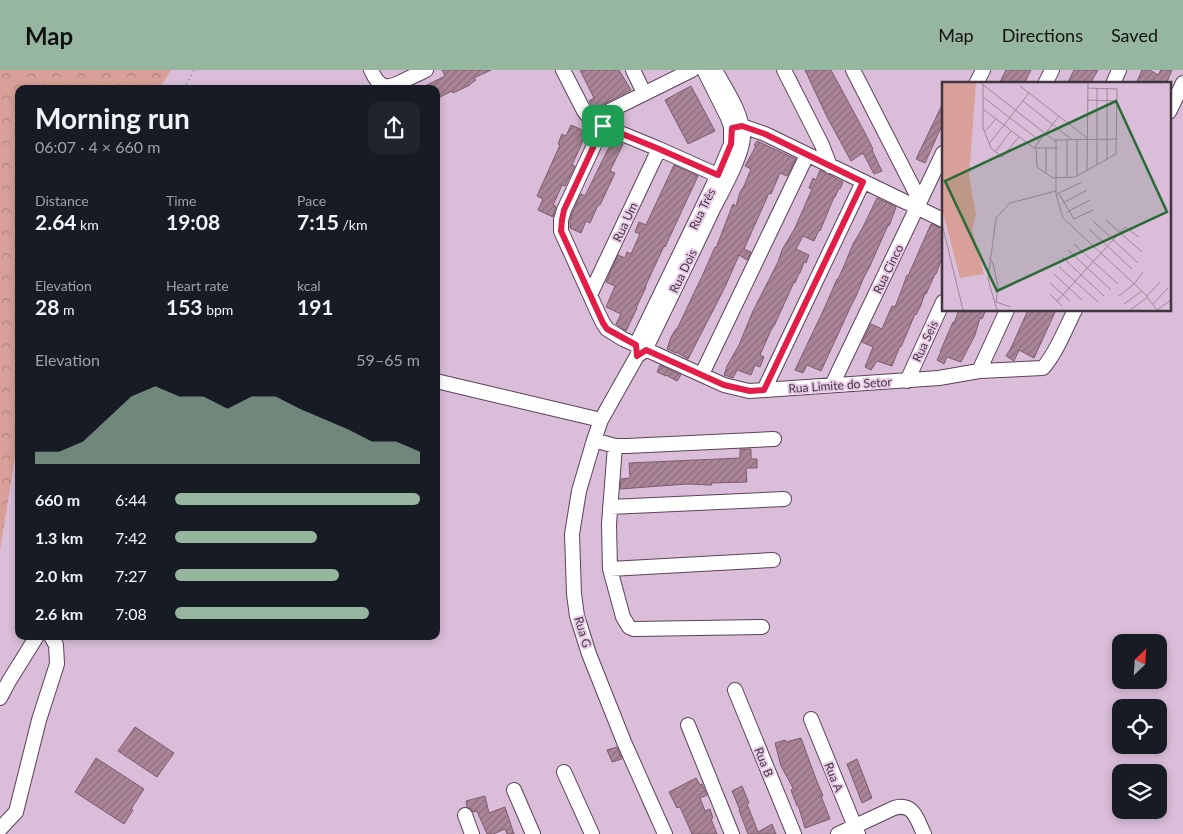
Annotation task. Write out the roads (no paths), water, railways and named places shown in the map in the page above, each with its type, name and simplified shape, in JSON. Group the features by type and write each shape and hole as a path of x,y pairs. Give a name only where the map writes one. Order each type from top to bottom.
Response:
{"street":[{"path":"371,70 376,79 383,85"},
{"path":"396,85 426,70"},
{"path":"563,70 584,111 597,123 723,177"},
{"path":"633,70 644,93"},
{"path":"597,123 644,93 692,70"},
{"path":"704,70 728,118 737,126 765,134 863,182 919,204 942,219"},
{"path":"715,70 733,103 737,126"},
{"path":"784,70 830,166"},
{"path":"853,70 919,204"},
{"path":"977,82 983,70"},
{"path":"1046,82 1052,70"},
{"path":"1114,82 1119,70"},
{"path":"1170,110 1183,83"},
{"name":"Rua Limite do Setor","path":"597,123 564,210 561,231 603,323 607,329 639,350 702,374 724,385 750,391 906,381 939,378 979,371 1043,368 1053,354 1074,311"},
{"name":"Rua Dois","path":"602,420 639,350 723,177 741,146 743,138 737,126"},
{"name":"Rua Um","path":"590,295 659,149"},
{"path":"702,374 807,155"},
{"name":"Rua Cinco","path":"832,385 942,156"},
{"path":"764,390 863,182"},
{"name":"Rua Seis","path":"906,381 942,304"},
{"path":"979,371 1008,311"},
{"path":"440,382 602,420"},
{"name":"Rua G","path":"602,420 579,491 572,534 574,594 577,616 589,654 624,742 665,834"},
{"path":"594,440 615,446 647,446 774,439"},
{"path":"615,446 608,524 610,569 623,617 629,626 634,629 762,627"},
{"path":"610,507 784,499"},
{"path":"610,569 774,560"},
{"path":"0,698 35,640"},
{"path":"0,829 16,812 39,720 57,664 56,645 53,640"},
{"name":"Rua B","path":"735,690 794,834"},
{"name":"Rua A","path":"811,719 857,830"},
{"path":"688,725 732,834"},
{"path":"564,772 592,834"},
{"path":"514,790 532,834"},
{"path":"838,834 857,830 900,806 914,812 924,834"},
{"path":"465,815 472,834"}]}
